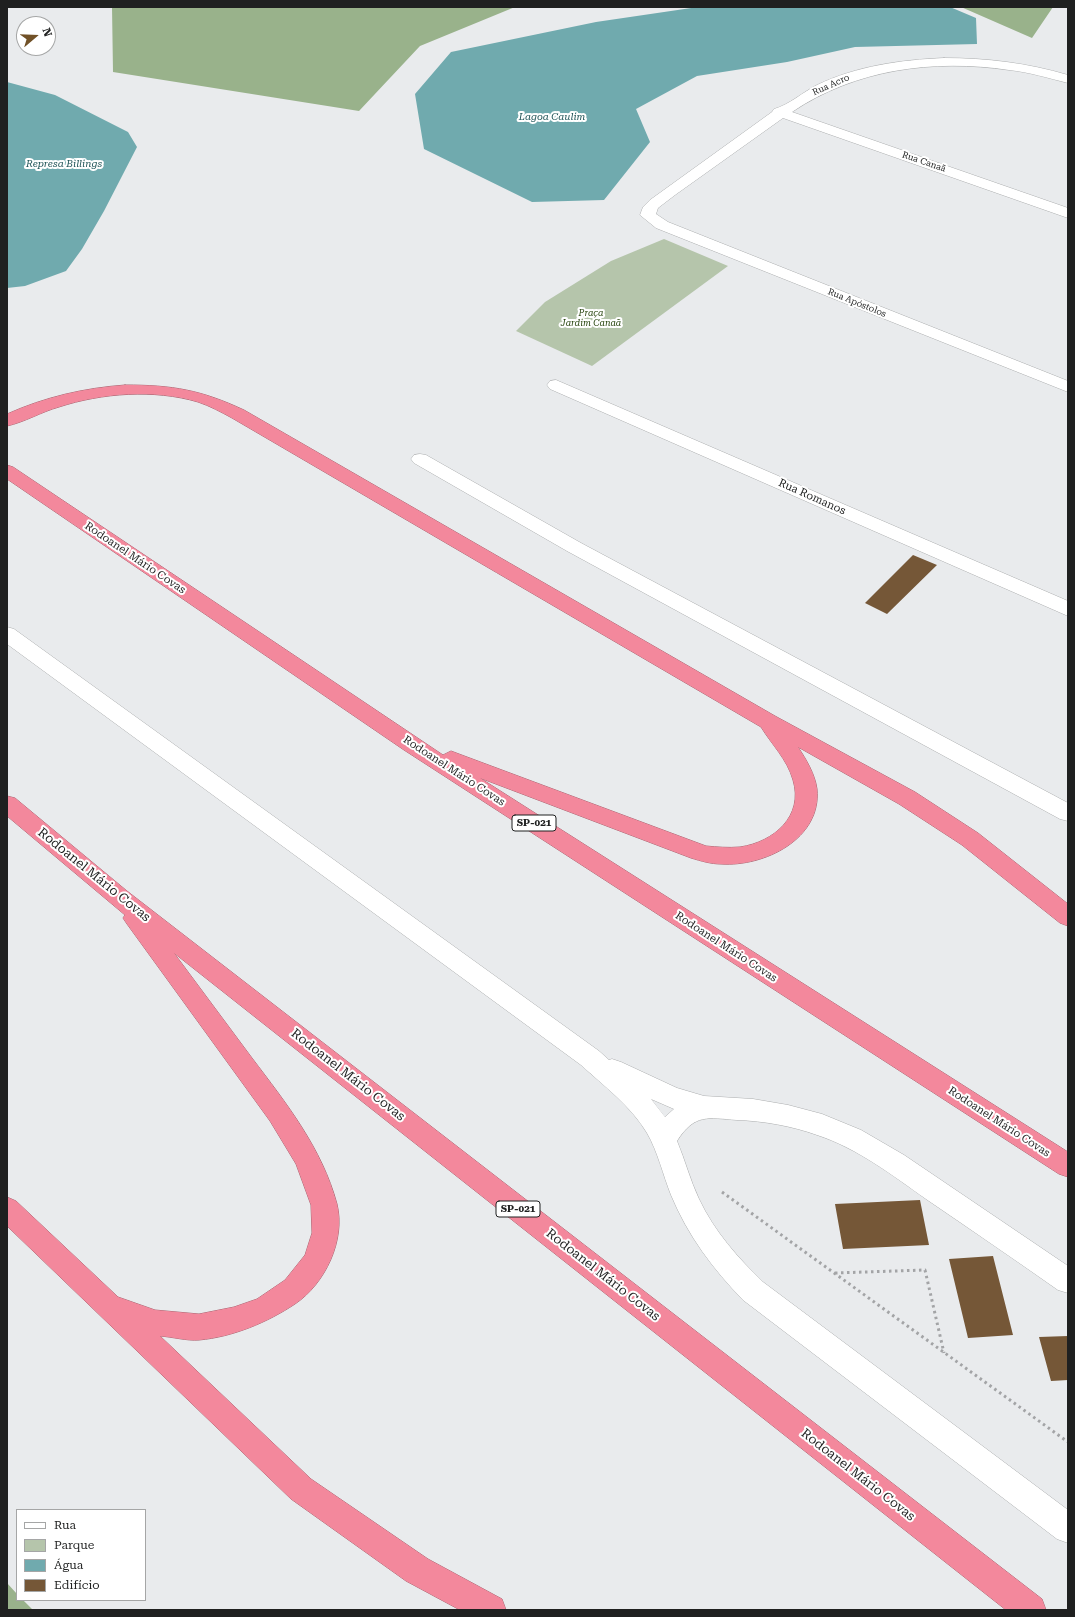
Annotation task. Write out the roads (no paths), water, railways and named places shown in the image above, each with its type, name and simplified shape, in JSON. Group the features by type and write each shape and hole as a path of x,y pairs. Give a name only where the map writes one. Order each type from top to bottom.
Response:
{"highway":[{"path":"7,421 25,412 62,400 128,389 161,390 199,397 238,414 768,720 907,798 970,839 1028,882 1068,917"},
{"name":"Rodoanel Mário Covas","path":"7,471 412,745 1068,1166"},
{"path":"412,745 680,845 707,854 736,855 766,848 790,835 804,816 806,790 795,760 768,720"},
{"name":"Rodoanel Mário Covas","path":"7,804 119,897 1032,1610"},
{"path":"107,1305 155,1323 199,1327 234,1320 266,1308 295,1289 317,1260 325,1233 324,1205 308,1160 279,1113 119,897"},
{"path":"7,1209 301,1489 417,1570 491,1610"}],"street":[{"name":"Rua Acro","path":"648,215 652,206 676,187 728,152 779,112 822,88 851,76 885,68 920,63 965,62 1005,65 1052,74 1068,79"},
{"name":"Rua Canaã","path":"779,112 1068,213"},
{"name":"Rua Apóstolos","path":"648,215 662,225 1068,387"},
{"name":"Rua Romanos","path":"556,385 1068,609"},
{"path":"420,459 574,547 1068,813"},
{"path":"7,634 590,1058 650,1116 664,1140 685,1197 711,1245 730,1269 753,1290 1068,1528"},
{"path":"590,1058 671,1097 704,1107 753,1110 788,1116 822,1125 852,1138 895,1162 1068,1281"},
{"path":"664,1140 670,1128 678,1118 704,1107"}],"water":[{"name":"Lagoa Caulim","path":"698,7 950,7 976,18 977,44 855,47 787,62 697,76 636,109 650,142 604,200 532,202 424,149 415,94 451,52 596,22"},
{"name":"Represa Billings","path":"7,82 55,95 128,132 137,147 104,211 82,249 66,271 25,286 7,288"}],"park label":[{"name":"Praça Jardim Canaã","path":"591,318"}]}
